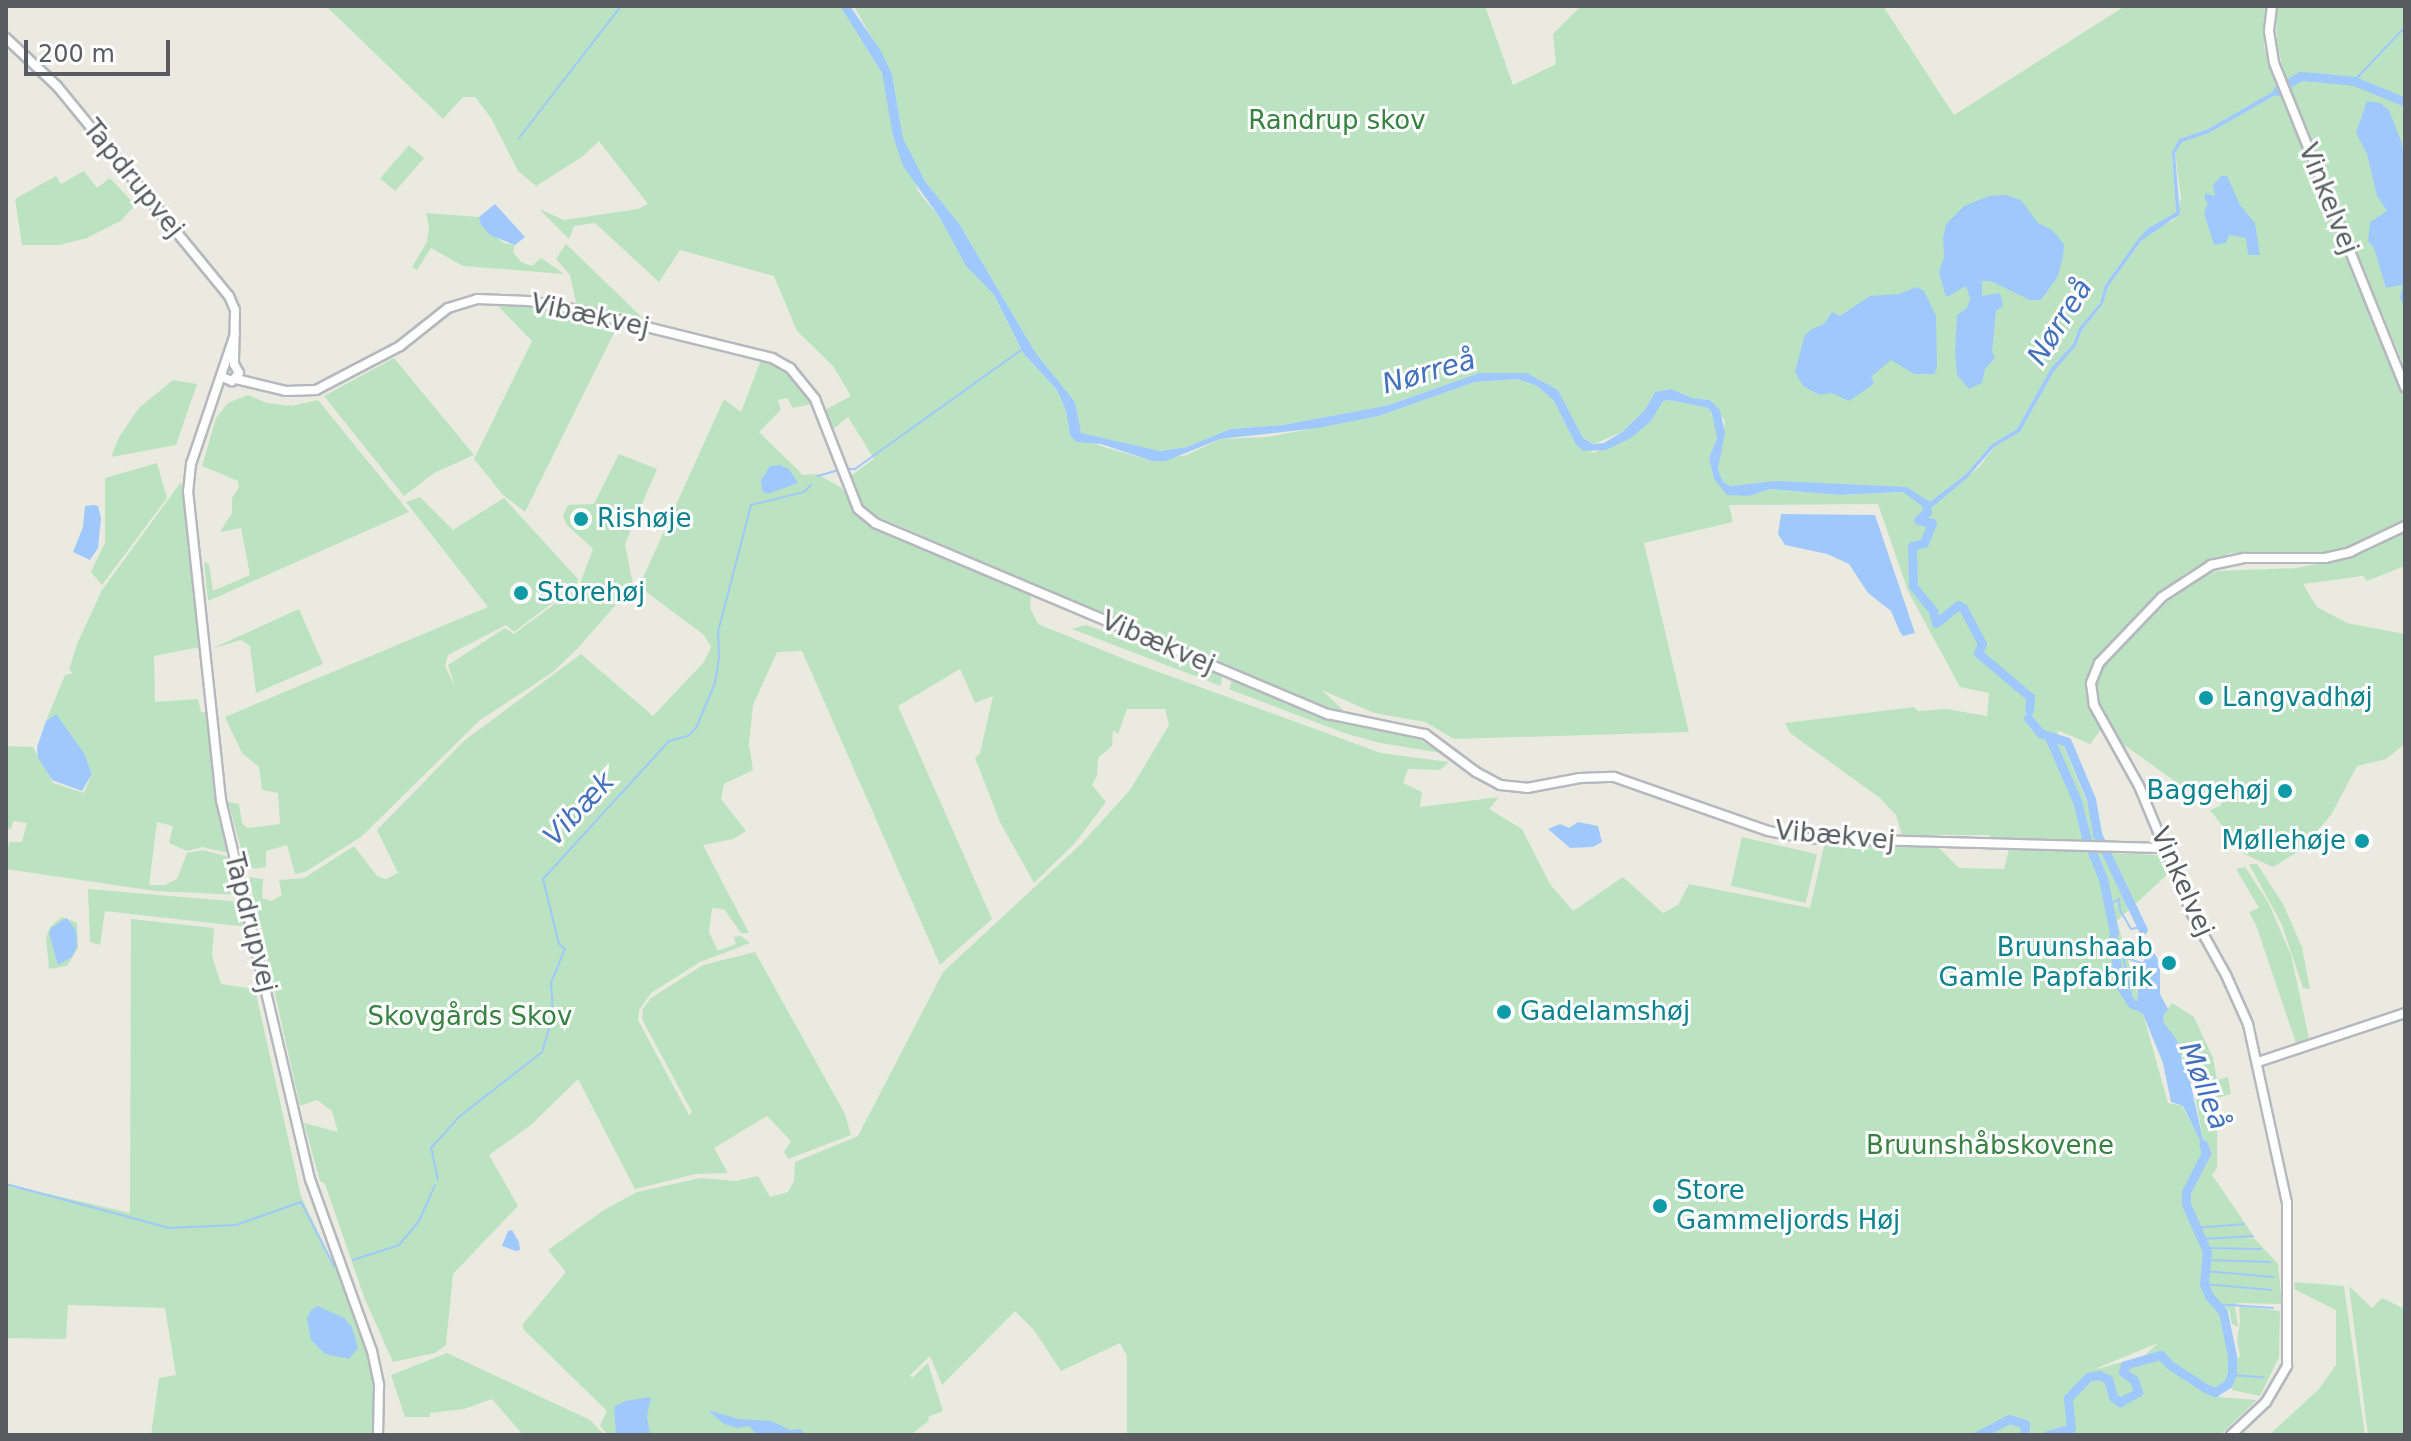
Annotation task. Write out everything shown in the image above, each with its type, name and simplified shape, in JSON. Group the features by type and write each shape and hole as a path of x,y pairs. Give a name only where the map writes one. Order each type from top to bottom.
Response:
{"street":[{"name":"Vinkelvej","path":"2272,6 2271,48 2281,82 2405,388"},
{"name":"Tapdrupvej","path":"6,38 57,86 229,296 235,310 231,373 212,402 191,464 188,491 221,800 310,1179 372,1351 379,1385 378,1435"},
{"name":"Vibækvej","path":"231,373 300,393 333,384 400,346 436,315 477,299 529,301 574,309 751,353 790,368 803,380 815,399 852,499 858,509 875,523 1328,714 1425,734 1476,772 1500,785 1527,788 1580,778 1614,777 1768,831 1803,838 2108,849 2165,848"},
{"name":"Vinkelvej","path":"2231,1435 2276,1390 2289,1351 2290,1226 2258,1062 2238,999 2192,914 2139,786 2094,705 2091,683 2099,663 2162,597 2211,565 2245,558 2325,558 2350,552 2405,526"},
{"path":"2258,1062 2405,1013"}],"green space":[{"path":"326,6 840,6 882,73 918,191 940,218 966,266 994,295 1023,353 1057,390 1066,411 1070,435 1104,447 1152,461 1187,455 1220,439 1267,437 1379,416 1475,382 1518,379 1537,386 1554,401 1575,443 1594,453 1651,421 1663,400 1669,400 1708,408 1716,422 1717,438 1709,458 1714,479 1749,496 1770,489 1840,495 1903,492 1934,506 1980,466 1994,447 2020,432 2054,370 2076,346 2082,330 2103,304 2108,287 2141,241 2149,232 2174,220 2181,198 2175,153 2182,141 2209,133 2281,92 2405,401 2405,522 2332,554 2308,557 2231,553 2187,572 2153,599 2093,663 2085,688 2109,738 2100,731 2090,744 2057,730 2104,843 1996,840 1988,835 1902,835 1896,815 1880,798 1790,733 1785,723 1914,707 1918,711 1946,709 1987,716 1989,693 1960,687 1908,591 1878,504 1729,505 1733,522 1644,543 1689,732 1454,739 1425,722 1374,713 1322,690 1348,715 1237,671 865,511 849,477 874,459 848,417 831,431 823,411 851,396 833,366 797,331 774,276 680,250 659,282 595,223 574,226 569,239 539,209 564,220 638,209 648,204 599,141 582,157 536,186 518,171 491,118 475,97 463,97 443,119"},
{"name":"Randrup skov","path":"854,6 1485,6 1513,85 1556,64 1553,34 1581,6 1883,6 1954,115 2125,6 2266,6 2264,47 2279,88 2208,129 2179,139 2172,153 2176,212 2147,229 2138,239 2105,285 2100,303 2079,328 2073,344 2051,368 2017,429 1992,444 1966,474 1930,502 1907,487 1731,486 1723,482 1718,469 1725,421 1710,400 1692,398 1671,389 1655,392 1645,410 1622,432 1594,444 1583,438 1558,390 1527,373 1479,373 1389,405 1283,425 1230,429 1187,447 1160,451 1080,433 1075,402 1035,352 960,225 925,181 903,138 892,74"},
{"path":"2276,6 2405,6 2405,368 2288,88 2277,45"},
{"path":"409,145 424,158 395,191 380,178"},
{"path":"84,171 97,188 110,178 135,205 122,220 87,238 59,245 22,245 15,199 56,176 61,184"},
{"path":"426,213 479,217 481,225 504,243 515,245 513,252 521,262 532,266 541,258 564,274 463,266 431,248 417,270 412,267 427,242 429,227"},
{"path":"566,244 650,325 577,307 570,275 556,259"},
{"path":"496,304 539,307 586,322 590,318 618,325 525,512 503,495 474,459 532,341"},
{"path":"394,358 474,455 434,473 404,496 324,396"},
{"path":"761,360 794,374 812,404 793,408 787,398 778,400 781,410 759,432 803,475 817,474 842,488 858,517 877,531 1031,594 1030,608 1038,624 1134,663 1381,753 1449,762 1440,770 1408,769 1403,783 1422,792 1420,807 1499,797 1489,809 1522,829 1550,884 1573,911 1623,877 1663,913 1678,905 1689,884 1810,908 1825,842 1938,847 1959,868 2004,869 2009,849 2160,855 2170,872 2117,921 2168,1103 2182,1106 2205,1149 2191,1075 2183,1064 2177,1040 2162,1016 2172,1003 2194,1017 2213,1058 2217,1080 2228,1077 2231,1094 2217,1098 2217,1168 2212,1175 2255,1238 2248,1238 2255,1239 2278,1264 2282,1304 2238,1303 2235,1307 2238,1327 2232,1324 2229,1310 2225,1308 2235,1360 2240,1356 2237,1340 2240,1322 2239,1306 2280,1311 2279,1357 2260,1396 2232,1390 2234,1372 2229,1386 2218,1397 2257,1400 2220,1435 1127,1435 1127,1356 1120,1343 1061,1371 1034,1330 1015,1311 942,1385 930,1356 910,1375 912,1378 928,1363 943,1411 928,1417 929,1421 910,1435 608,1435 600,1426 607,1411 523,1329 523,1324 566,1272 548,1250 604,1210 637,1192 701,1178 736,1181 758,1176 770,1197 788,1192 794,1181 795,1162 858,1136 943,972 1081,844 1130,790 1169,725 1165,709 1127,709 1118,734 1113,730 1112,746 1098,758 1097,776 1092,785 1106,802 1075,843 1034,883 1000,822 975,758 980,753 993,696 975,703 960,669 898,706 992,919 940,965 802,651 777,652 753,705 749,744 753,770 724,784 721,799 746,831 733,839 703,845 749,933 741,933 724,909 712,908 709,932 718,951 736,944 734,937 741,936 750,943 700,962 651,993 639,1010 638,1020 689,1115 692,1112 642,1019 643,1009 651,998 703,965 755,952 845,1114 851,1135 788,1159 784,1152 791,1141 767,1116 714,1148 728,1173 696,1174 635,1189 578,1079 531,1125 489,1155 518,1206 453,1274 446,1345 435,1353 393,1362 364,1297 325,1184 320,1181 304,1123 338,1132 332,1111 317,1100 300,1106 249,877 263,879 262,898 271,901 282,895 279,880 304,878 354,846 377,876 386,879 398,873 377,830 465,740 581,654 653,716 704,662 711,647 704,635 641,588 642,580 724,399 741,412","holes":["2158,1343 2144,1356 2097,1369"]},
{"path":"173,380 197,384 176,445 111,457 119,437 139,408"},
{"path":"248,395 267,403 291,406 318,400 409,512 208,601 204,562 209,564 213,591 250,575 241,528 220,532 232,513 232,498 239,487 238,481 202,466 216,418 228,403"},
{"path":"619,454 657,469 625,544 633,585 577,649 553,672 479,721 361,837 305,872 295,874 287,845 266,851 266,867 250,869 246,866 228,802 239,804 242,823 247,828 280,824 278,793 262,790 259,767 242,753 225,717 488,607 406,502 420,497 453,530 504,498 578,579 577,584 514,632 506,625 448,655 445,666 455,687 448,665 505,628 514,634 579,586 593,549 566,524 563,515 568,505 594,504"},
{"path":"157,463 167,498 102,585 91,572 105,542 105,478"},
{"path":"181,482 200,647 154,656 155,702 198,699 201,712 208,713 218,801 229,853 202,847 187,851 169,843 173,826 157,822 149,885 165,885 177,879 187,853 203,850 230,857 239,895 155,891 6,869 9,842 22,842 27,823 13,821 11,829 6,828 6,746 33,747 53,783 84,793 92,774 84,753 56,715 46,721 65,675 73,673 69,670 77,644 102,590"},
{"path":"2405,532 2405,566 2367,581 2363,576 2303,584 2317,607 2347,623 2405,634 2405,744 2386,759 2357,766 2331,815 2301,850 2273,867 2244,854 2210,810 2220,806 2223,800 2217,790 2200,794 2187,790 2116,739 2097,706 2094,682 2097,671 2170,591 2216,571 2297,568 2346,558"},
{"path":"299,609 323,664 256,693 250,646 241,640 211,649"},
{"path":"1086,625 1222,674 1221,686 1072,629"},
{"path":"1232,680 1323,717 1418,739 1442,753 1380,743 1344,733 1229,689"},
{"path":"1742,837 1817,854 1806,903 1731,886"},
{"path":"2249,864 2257,864 2283,904 2302,947 2310,989 2303,988 2282,925"},
{"path":"2245,867 2268,902 2291,955 2309,1038 2296,1043 2249,912 2259,908 2236,869"},
{"path":"88,889 241,902 247,927 105,911 100,945 90,942"},
{"path":"62,917 77,923 78,948 67,966 49,969 46,938 50,927"},
{"path":"131,919 214,928 212,956 221,984 255,989 301,1196 354,1308 371,1366 375,1395 372,1435 151,1435 159,1378 176,1375 165,1308 68,1305 66,1339 6,1338 6,1184 130,1213"},
{"path":"2295,1282 2344,1286 2365,1435 2269,1435 2318,1390 2336,1365 2336,1310 2294,1289"},
{"path":"2349,1286 2372,1308 2382,1298 2405,1309 2405,1435 2368,1435"},
{"path":"447,1353 590,1420 605,1435 523,1435 492,1399 464,1409 430,1413 430,1417 405,1417 391,1375"}],"water":[{"path":"840,6 850,6 881,51 892,74 903,138 925,181 960,225 1035,352 1075,402 1081,433 1160,451 1187,447 1230,429 1283,425 1389,405 1479,373 1527,373 1558,390 1583,438 1593,444 1604,443 1622,432 1645,410 1655,392 1671,389 1692,398 1710,400 1720,410 1725,433 1718,469 1723,482 1731,486 1776,481 1907,487 1930,502 1966,474 1992,444 2017,429 2051,368 2073,344 2079,328 2100,303 2105,285 2138,239 2147,229 2176,212 2172,152 2179,139 2208,129 2279,88 2281,92 2209,133 2182,142 2175,153 2180,214 2141,241 2108,287 2103,304 2082,330 2076,346 2054,371 2020,432 1994,447 1968,477 1934,506 1925,508 1903,492 1840,495 1770,489 1749,496 1727,495 1714,479 1709,458 1717,438 1712,414 1708,408 1669,400 1663,401 1651,421 1631,438 1606,450 1583,451 1575,443 1554,401 1537,386 1518,379 1475,382 1379,416 1318,428 1220,439 1166,461 1152,461 1101,444 1076,442 1070,435 1066,411 1057,390 1023,353 994,295 966,266 940,218 903,166 893,136 882,73"},
{"path":"2367,101 2380,103 2389,110 2402,144 2405,163 2405,310 2400,297 2403,285 2386,288 2374,248 2368,241 2370,222 2387,211 2377,196 2367,154 2356,133"},
{"path":"2221,176 2227,176 2240,205 2255,223 2260,255 2248,255 2246,238 2229,235 2226,243 2214,245 2204,213 2208,202 2205,193 2215,196 2213,185"},
{"path":"2006,195 2021,200 2038,223 2052,230 2064,244 2063,257 2058,276 2041,300 2030,300 1990,281 1982,281 1982,296 2000,293 2003,306 1996,311 1992,352 1995,358 1985,369 1982,383 1969,389 1957,375 1955,352 1957,315 1967,308 1970,299 1966,286 1947,297 1945,294 1939,272 1944,257 1943,238 1946,224 1964,206 1989,196"},
{"path":"495,204 525,237 515,245 490,235 481,225 479,217"},
{"path":"1917,287 1924,291 1936,316 1937,368 1934,374 1914,374 1891,360 1871,377 1874,384 1849,401 1831,393 1819,395 1803,386 1795,372 1804,337 1811,329 1824,324 1832,312 1840,316 1870,296 1899,294"},
{"path":"780,465 789,469 798,483 768,494 762,491 761,480 770,466"},
{"path":"85,506 98,506 101,518 98,548 90,560 73,552 83,527"},
{"path":"1781,514 1875,515 1915,633 1903,636 1891,611 1868,593 1849,564 1827,554 1785,545 1778,534"},
{"path":"56,714 84,753 92,774 82,791 52,780 38,758 37,747 46,721"},
{"path":"1578,822 1598,826 1602,842 1593,847 1570,848 1548,829 1560,824 1569,828"},
{"path":"67,918 76,931 77,946 72,957 58,965 49,933 52,927"},
{"path":"2152,949 2160,963 2160,994 2168,1009 2163,1016 2164,1023 2177,1040 2183,1064 2192,1075 2191,1086 2206,1153 2183,1106 2171,1102 2163,1063 2143,1014 2138,1011 2137,976 2148,951"},
{"path":"512,1230 520,1250 502,1246 508,1231"},
{"path":"318,1306 344,1318 352,1327 358,1348 349,1359 325,1354 311,1340 307,1318"},
{"path":"651,1397 647,1416 650,1435 616,1435 614,1407 625,1401"},
{"path":"708,1410 739,1419 772,1421 790,1430 800,1429 806,1435 757,1435 749,1426 738,1428 724,1424"}],"waterway":[{"path":"519,138 621,6"},
{"path":"2354,81 2405,27"},
{"name":"Nørreå","path":"2277,91 2300,76 2315,77 2354,81 2405,102"},
{"name":"Vibæk","path":"846,469 855,469 1021,350"},
{"name":"Vibæk","path":"818,476 836,471"},
{"name":"Vibæk","path":"438,1180 431,1148 459,1117 542,1052 553,1017 551,983 565,949 559,944 543,879 669,741 688,736 696,728 715,683 719,658 718,632 751,505 804,492 811,485"},
{"name":"Mølleå","path":"1926,504 1927,512 1918,520 1932,523 1924,543 1912,546 1913,586 1933,611 1936,623 1958,605 1963,608 1982,643 1978,653 2030,697 2029,710"},
{"path":"2028,718 2040,733 2067,742 2091,799 2097,834 2143,930"},
{"name":"Mølleå","path":"2049,737 2077,801 2086,837 2103,879 2114,932"},
{"path":"2109,905 2119,899 2120,910 2131,929 2141,927"},
{"name":"Mølleå","path":"2113,937 2119,984 2132,1004 2148,1009"},
{"path":"2127,999 2131,994 2123,957 2145,964"},
{"name":"Mølleå","path":"2047,1435 2071,1428 2068,1398 2088,1377 2099,1375 2108,1379 2113,1397 2120,1402 2138,1392 2134,1380 2123,1372 2125,1365 2161,1355 2170,1365 2205,1388 2215,1392 2228,1384 2232,1373 2232,1356 2223,1312 2209,1296 2204,1284 2207,1252 2186,1204 2186,1192 2206,1153 2203,1144"},
{"path":"6,1184 169,1228 236,1225 301,1202 334,1266"},
{"path":"353,1260 399,1245 419,1221 435,1185"},
{"path":"2196,1228 2244,1224"},
{"path":"2202,1239 2253,1236"},
{"path":"2206,1248 2261,1249"},
{"path":"2206,1260 2270,1262"},
{"path":"2204,1271 2274,1277"},
{"path":"2204,1284 2272,1290"},
{"path":"2216,1304 2273,1308"},
{"path":"2232,1375 2263,1377"},
{"name":"Mølleå","path":"1978,1435 2009,1419 2025,1424 2024,1435"},
{"name":"Mølleå","path":"2065,1429 2069,1435"}],"place":[{"name":"Rishøje","path":"581,519"},
{"name":"Storehøj","path":"521,593"},
{"name":"Langvadhøj","path":"2206,698"},
{"name":"Baggehøj","path":"2285,791"},
{"name":"Møllehøje","path":"2362,841"},
{"name":"Bruunshaab Gamle Papfabrik","path":"2169,963"},
{"name":"Gadelamshøj","path":"1504,1012"},
{"name":"Store Gammeljords Høj","path":"1660,1206"}],"park label":[{"name":"Skovgårds Skov","path":"470,1017"},
{"name":"Bruunshåbskovene","path":"1990,1146"}]}
